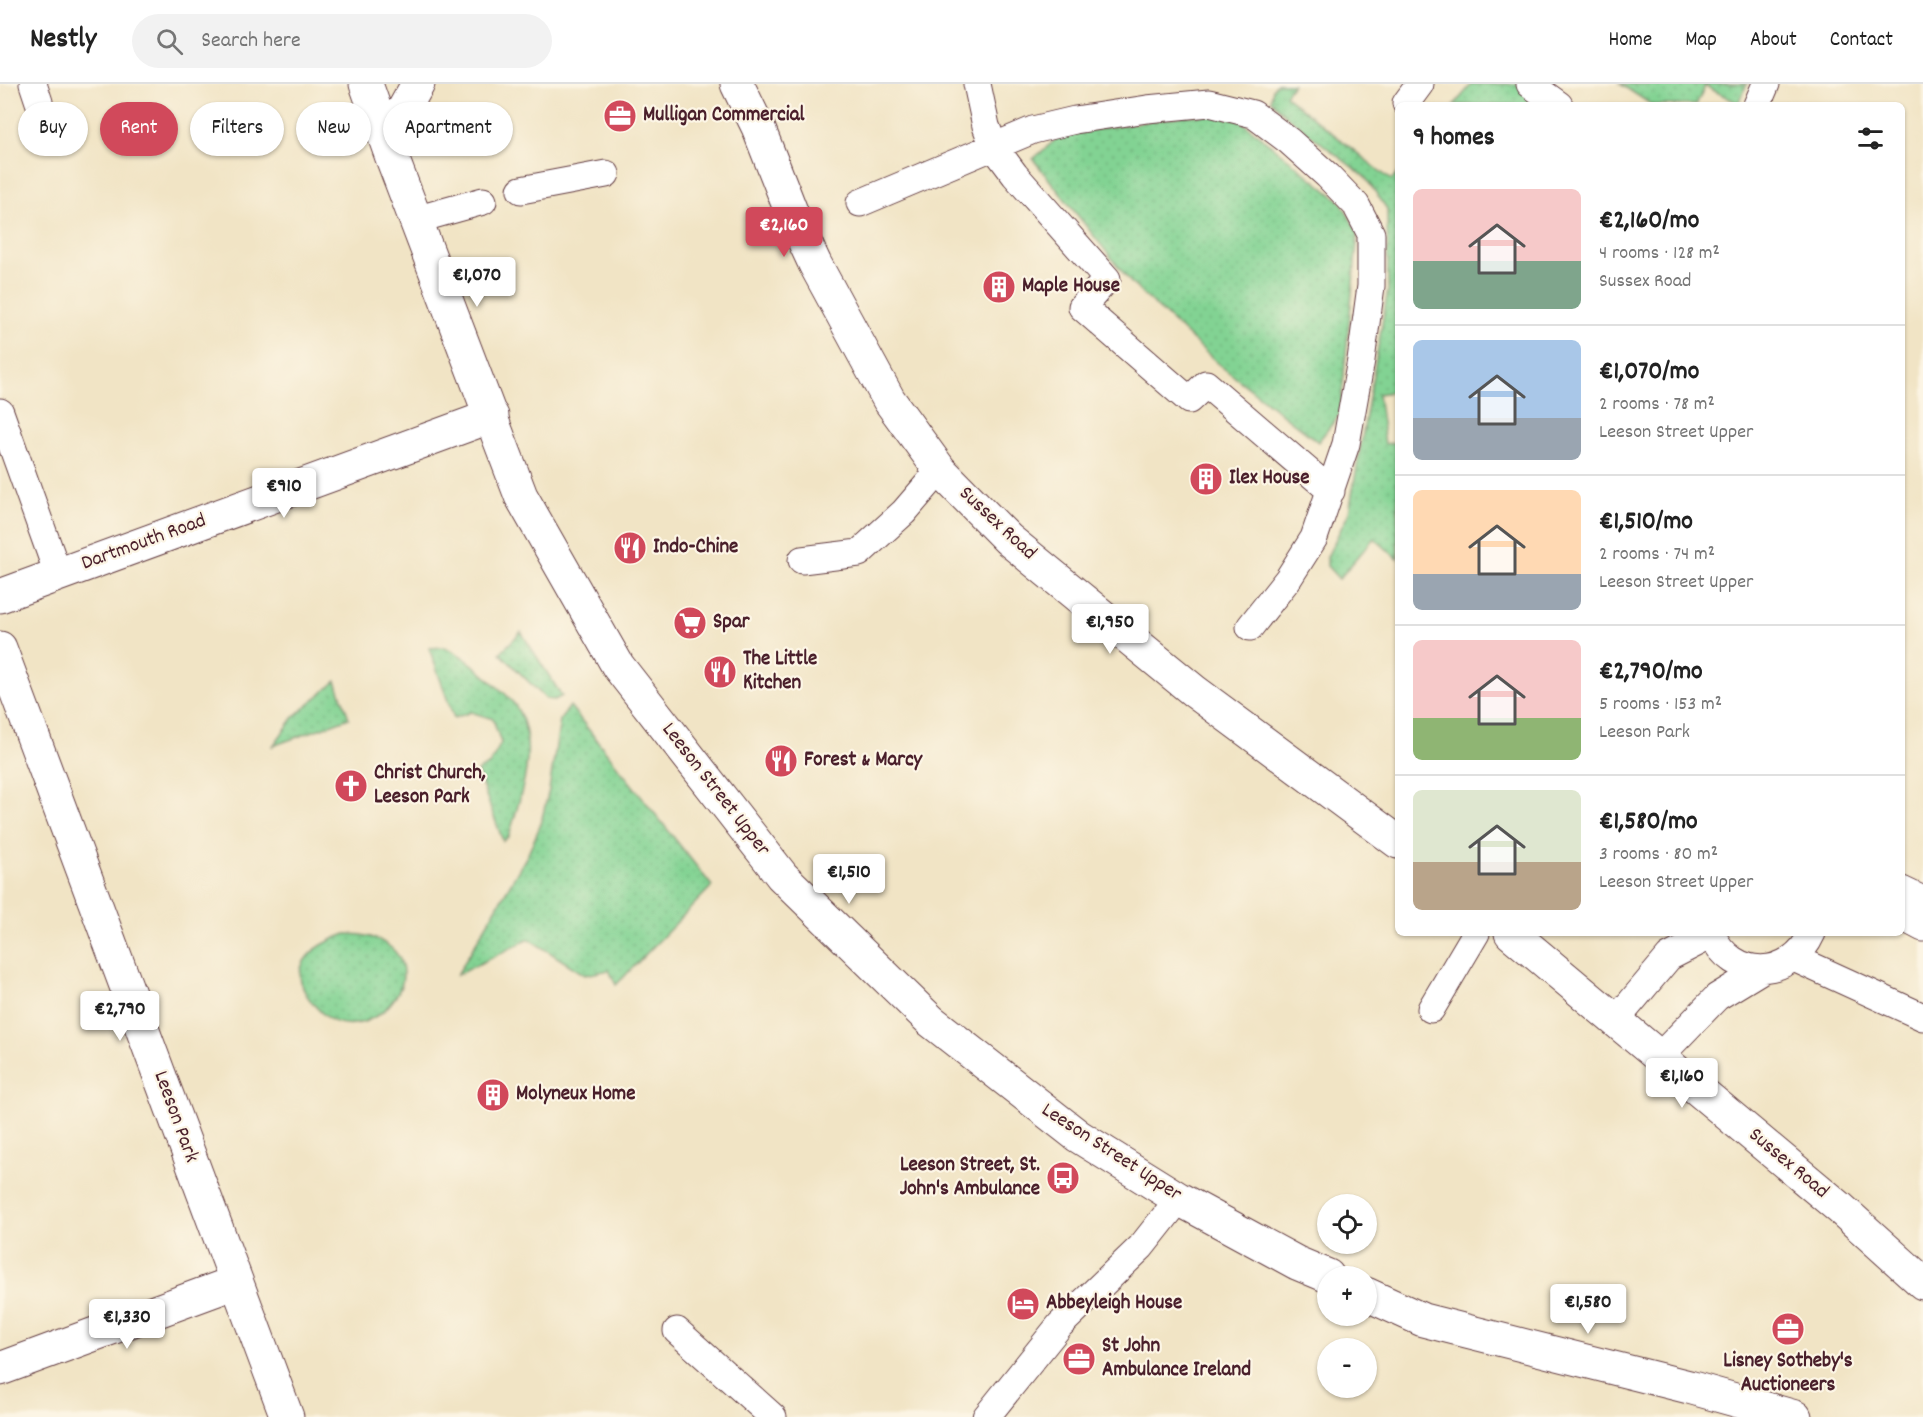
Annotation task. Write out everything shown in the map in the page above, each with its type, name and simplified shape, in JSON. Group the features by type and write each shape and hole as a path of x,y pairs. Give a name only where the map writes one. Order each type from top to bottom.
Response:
{"main road":[{"name":"Leeson Street Upper","path":"366,84 383,132"},
{"name":"Leeson Street Upper","path":"408,102 418,84"},
{"name":"Sussex Road","path":"739,85 815,264 889,400 939,470 1008,539 1185,684 1395,840"},
{"name":"Leeson Street Upper","path":"391,156 521,496 618,666 782,876 931,1021 1078,1136 1179,1199 1297,1263 1317,1271"},
{"name":"Dartmouth Road","path":"0,596 492,416"},
{"name":"Leeson Park","path":"0,648 286,1417"},
{"name":"Sussex Road","path":"1515,936 1840,1208 1923,1283"},
{"path":"0,1369 236,1282"},
{"path":"1377,1299 1423,1320 1795,1417"}],"lane":[{"path":"977,84 986,126 994,147 1015,175 1107,279 1082,308 1189,400 1206,384 1331,491"},
{"path":"1530,84 1555,102"},
{"path":"1758,102 1766,84"},
{"path":"860,203 1032,130 1075,120 1209,103 1253,114 1289,141 1328,176 1356,206 1371,234 1371,286 1346,444 1314,538 1288,579 1250,627"},
{"path":"520,190 606,174"},
{"path":"415,220 483,201"},
{"path":"0,412 58,574"},
{"path":"802,560 859,554 904,512 939,470"},
{"path":"1905,891 1923,900"},
{"path":"1905,919 1923,928"},
{"path":"1431,1009 1474,936"},
{"path":"1616,1020 1669,957 1708,936"},
{"path":"1713,936 1720,950 1732,960 1747,967 1763,969 1779,966 1794,958 1807,945 1811,936"},
{"path":"1794,958 1923,1017"},
{"path":"1659,1057 1717,997 1763,969"},
{"path":"986,1417 1060,1325 1141,1247 1179,1199"},
{"path":"677,1331 764,1414"}],"green space":[{"path":"1277,84 1293,84 1285,95 1391,180 1395,176 1395,391 1378,394 1385,444 1395,442 1395,556 1374,538 1339,579 1327,566 1327,557 1349,512 1388,290 1387,209 1365,177 1285,115 1271,100 1273,88"},
{"path":"1472,84 1518,84 1545,102 1457,102"},
{"path":"1620,84 1747,84 1738,102 1705,86 1697,102 1647,102"},
{"path":"1212,115 1240,120 1341,202 1358,233 1340,414 1318,442 1222,367 1132,284 1033,159 1061,135 1183,116"},
{"path":"521,632 562,696 555,700 546,699 500,653"},
{"path":"445,647 470,663 507,695 516,706 524,724 527,740 526,773 509,836 503,841 477,771 490,764 501,743 493,719 471,712 454,718 429,648"},
{"path":"336,681 349,718 273,746 294,717"},
{"path":"570,706 712,886 616,985 609,970 585,975 529,939 457,975 528,854 540,826 549,790 560,720"},
{"path":"346,934 368,936 388,945 400,960 403,971 401,987 389,1005 372,1018 352,1024 341,1024 322,1013 310,999 300,976 302,965 308,956 330,940"}],"place":[{"name":"Mulligan Commercial","path":"620,116"},
{"name":"Maple House","path":"999,287"},
{"name":"Ilex House","path":"1206,479"},
{"name":"Indo-Chine","path":"630,548"},
{"name":"Spar","path":"690,623"},
{"name":"The Little Kitchen","path":"720,672"},
{"name":"Forest & Marcy","path":"781,761"},
{"name":"Christ Church, Leeson Park","path":"351,786"},
{"name":"Molyneux Home","path":"493,1095"},
{"name":"Leeson Street, St. John's Ambulance","path":"1063,1178"},
{"name":"Abbeyleigh House","path":"1023,1304"},
{"name":"Lisney Sotheby's Auctioneers","path":"1788,1329"},
{"name":"St John Ambulance Ireland","path":"1079,1359"}]}
